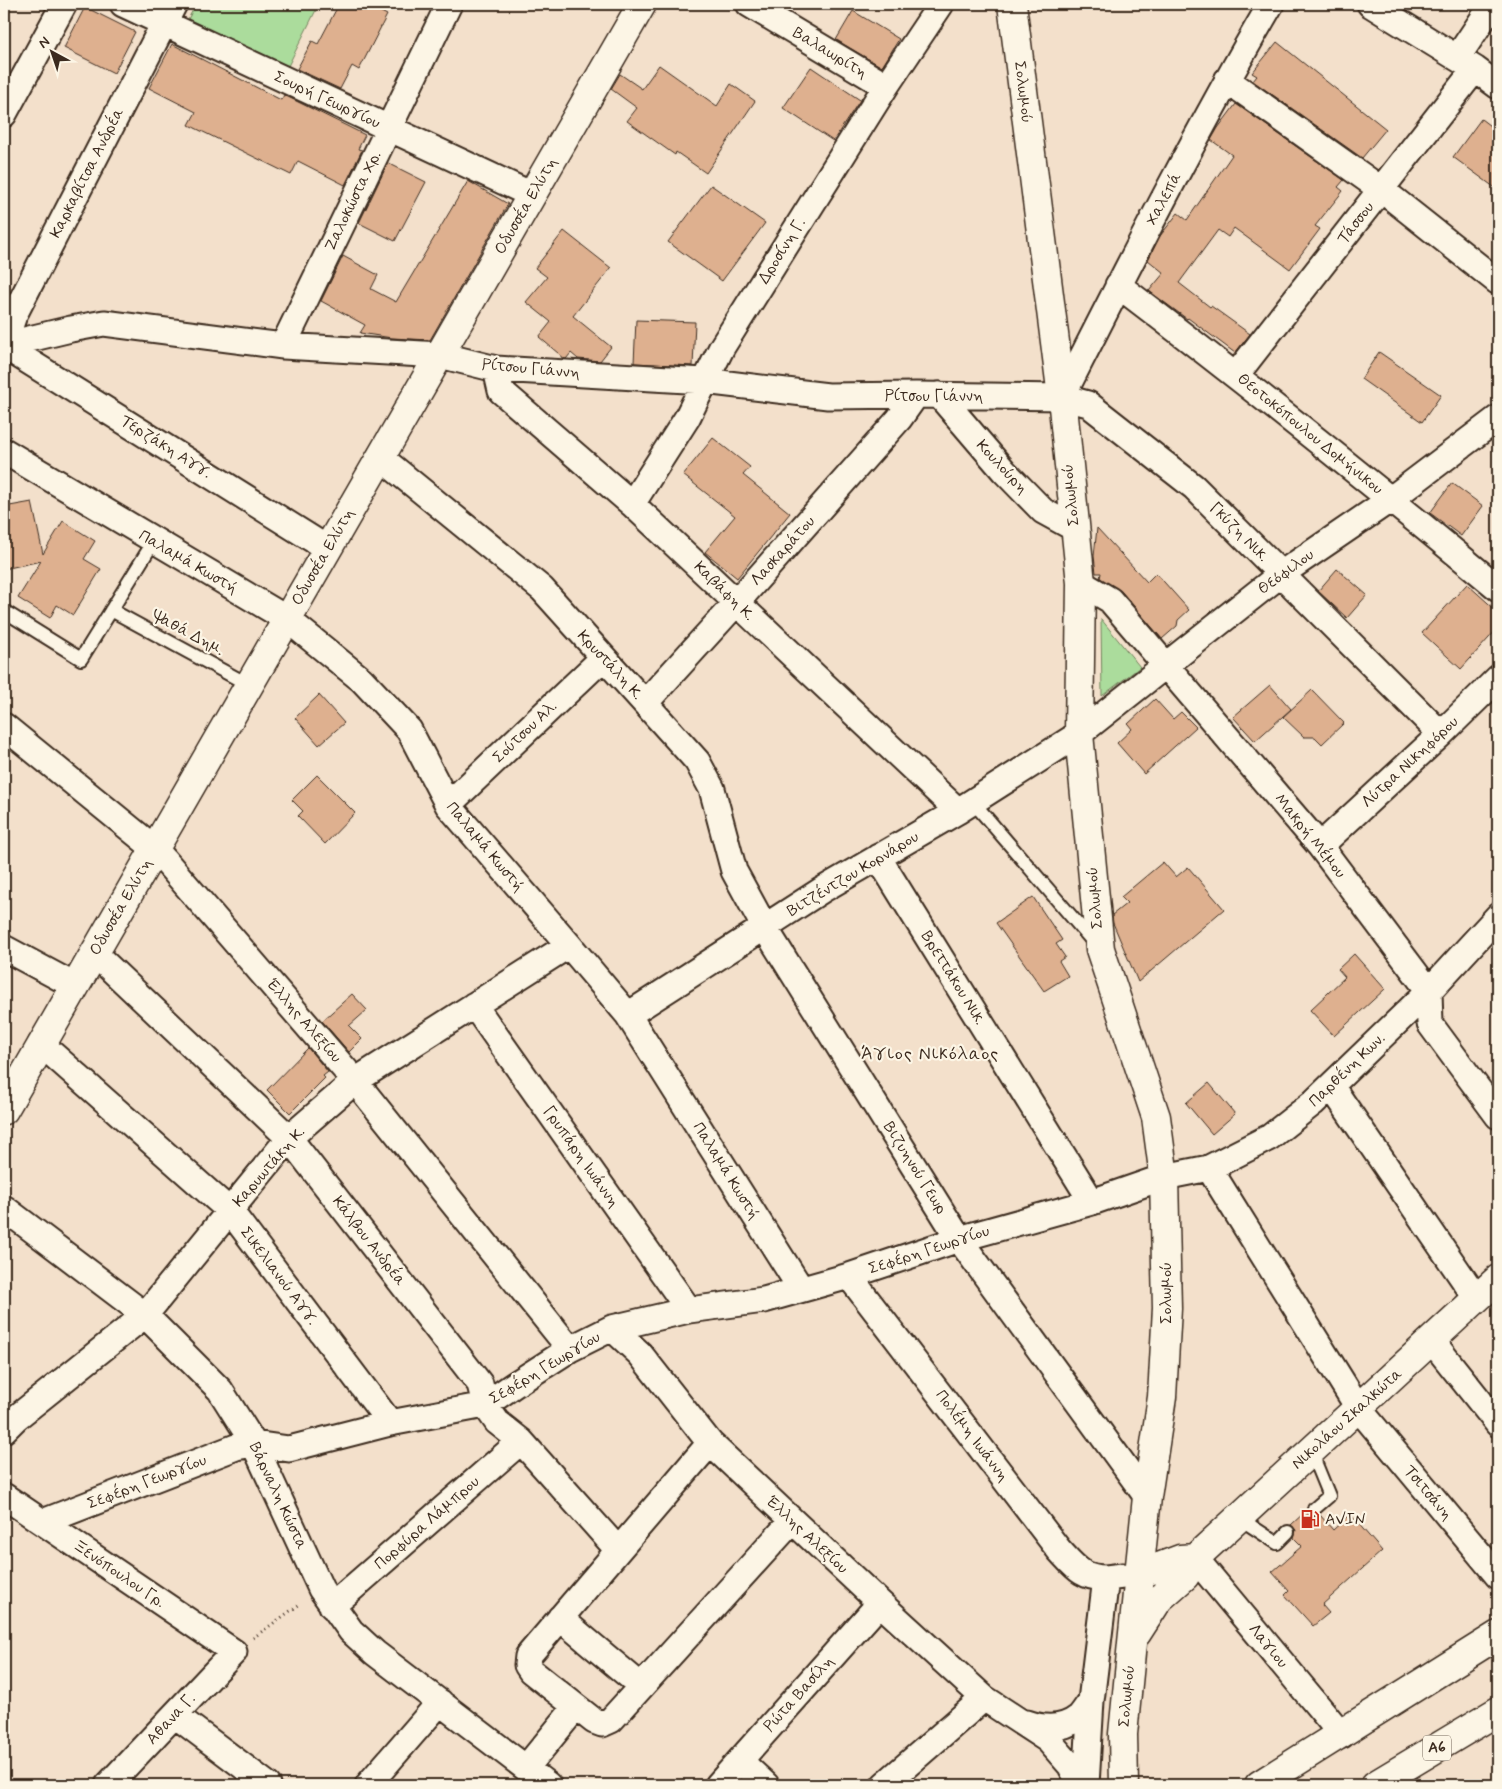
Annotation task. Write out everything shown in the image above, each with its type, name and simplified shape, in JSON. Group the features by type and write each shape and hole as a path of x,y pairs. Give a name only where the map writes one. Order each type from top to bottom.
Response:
{"main road":[{"name":"Οδυσσέα Ελύτη","path":"4,1110 642,4"},
{"name":"Σολωμού","path":"1012,4 1062,397 1081,583 1079,734 1100,949 1156,1117 1164,1177 1167,1308 1162,1397 1147,1497 1123,1734 1124,1785"},
{"name":"Νικολάου Σκαλκώτα","path":"1132,1644 1146,1617 1159,1599 1185,1576 1195,1558 1498,1279"},
{"path":"1140,1574 1180,1559 1195,1558"},
{"path":"1259,1785 1342,1735 1498,1635"},
{"name":"Α6","path":"1375,1785 1498,1711"}],"street":[{"path":"4,114 64,4"},
{"name":"Σουρή Γεωργίου","path":"123,4 169,13 388,128 532,194"},
{"name":"Ζαλοκώστα Χρ.","path":"283,346 449,4"},
{"name":"Βαλαωρίτη","path":"749,4 886,86"},
{"name":"Δροσίνη Γ.","path":"632,504 687,418 722,347 886,86 941,4"},
{"name":"Χαλεπά","path":"1062,397 1118,285 1227,80 1271,4"},
{"path":"1370,4 1498,86"},
{"name":"Τάσσου","path":"1236,375 1382,190 1466,64 1493,4"},
{"name":"Καρκαβίτσα Ανδρέα","path":"4,345 14,315 169,13"},
{"path":"1227,80 1382,190 1498,282"},
{"name":"Θεοτοκόπουλου Δομήνικου","path":"1118,285 1236,375 1391,499 1498,588"},
{"name":"Ρίτσου Γιάννη","path":"4,345 104,323 283,346 440,355 496,369 704,381 828,396 1062,397"},
{"name":"Τερζάκη Αγγ.","path":"4,345 328,548"},
{"name":"Καβάφη Κ.","path":"496,369 501,391 632,504 736,603 966,806"},
{"name":"Κουλούρη","path":"928,395 1044,511 1074,528"},
{"name":"Λασκαράτου","path":"645,703 900,419 928,395"},
{"name":"Γκύζη Νικ.","path":"1062,397 1088,404 1194,487 1441,734"},
{"name":"Θεόφιλου","path":"1079,734 1281,574 1391,499 1498,418"},
{"name":"Παλαμά Κωστή","path":"4,451 154,542 287,619 362,680 410,730 448,805 628,1015 801,1289"},
{"name":"Κρυστάλη Κ.","path":"380,457 542,589 697,761 712,789 734,871 765,928"},
{"name":"Μακρή Μέμου","path":"1081,583 1110,600 1320,846 1429,991"},
{"name":"Σούτσου Αλ.","path":"448,805 603,658"},
{"name":"Λύτρα Νικηφόρου","path":"1320,846 1441,734 1498,678"},
{"name":"Έλλης Αλεξίου","path":"4,726 155,849 355,1080 570,1349"},
{"name":"Βιτζέντζου Κορνάρου","path":"628,1015 822,890 966,806 1079,734"},
{"name":"Βρεττάκου Νικ.","path":"878,857 1092,1202"},
{"name":"Παρθένη Κων.","path":"1164,1177 1209,1168 1270,1137 1313,1104 1429,991 1498,916"},
{"name":"Βιζυηνού Γεωρ","path":"765,928 959,1239 1147,1497"},
{"name":"Καρυωτάκη Κ.","path":"4,1430 16,1418 146,1315 289,1138 355,1080 569,945"},
{"path":"4,948 75,986"},
{"name":"Κάλβου Ανδρέα","path":"94,954 289,1138 480,1384 485,1405 497,1422 521,1441 618,1550"},
{"path":"1429,991 1430,1024 1498,1116"},
{"name":"Γρυπάρη Ιωάννη","path":"474,1005 689,1310"},
{"name":"Σικελιανού Αγγ.","path":"42,1044 231,1212 390,1423"},
{"path":"1331,1086 1477,1299"},
{"name":"Τσιτσάνη","path":"1209,1168 1359,1409 1498,1576"},
{"name":"Σεφέρη Γεωργίου","path":"43,1522 236,1447 254,1444 289,1449 390,1423 485,1405 514,1384 570,1349 612,1328 689,1310 764,1300 849,1276 959,1239 1092,1202 1164,1177"},
{"name":"Βάρναλη Κώστα","path":"4,1208 146,1315 220,1390 254,1444 326,1597 351,1631 369,1647 548,1785"},
{"name":"Πολέμη Ιωάννη","path":"849,1276 1059,1550 1074,1566 1092,1578 1106,1578"},
{"name":"Έλλης Αλεξίου","path":"612,1328 640,1354 710,1443 984,1698 1022,1721 1048,1740 1070,1764 1081,1785"},
{"path":"1432,1341 1498,1424"},
{"name":"Πορφύρα Λάμπρου","path":"326,1597 521,1441"},
{"path":"710,1443 528,1656 527,1664 531,1671 594,1721 602,1724 611,1720 792,1521"},
{"name":"Ξενόπουλου Γρ.","path":"4,1496 234,1652"},
{"name":"Λαγιου","path":"1195,1558 1342,1735"},
{"path":"1086,1785 1091,1701 1106,1578 1140,1574"},
{"name":"Ρώτα Βασίλη","path":"718,1785 880,1603"},
{"path":"560,1618 641,1686"},
{"name":"Αθανα Γ.","path":"108,1785 234,1652"},
{"path":"884,1785 984,1698"},
{"name":"Έλλης Αλεξίου","path":"1022,1721 1041,1728 1061,1726 1078,1717 1091,1701"},
{"path":"368,1785 440,1702"},
{"path":"526,1768 576,1708"},
{"path":"174,1715 268,1785"},
{"path":"740,1761 766,1785"}],"lane":[{"path":"4,611 80,659 154,542"},
{"name":"Ψαθά Δημ.","path":"111,610 249,685"},
{"path":"966,806 1100,949"},
{"path":"1311,1452 1329,1496 1314,1509"},
{"path":"1239,1518 1277,1543 1288,1532"}],"path":[{"path":"234,1652 326,1597"}],"green space":[{"path":"196,4 319,4 286,70 187,21"},
{"path":"1101,619 1140,667 1102,696"}],"building":[{"path":"339,4 366,4 387,15 359,70 352,66 340,89 297,69 312,41 318,44"},
{"path":"85,7 135,32 114,73 64,48"},
{"path":"853,11 899,39 882,67 836,40"},
{"path":"1277,42 1386,129 1362,158 1253,81 1257,76 1252,73"},
{"path":"172,44 281,100 284,95 365,135 358,149 362,150 345,185 298,161 291,175 189,125 196,112 149,88"},
{"path":"659,65 717,106 731,84 755,101 706,173 676,152 675,155 627,121 637,108 611,89 620,74 642,89"},
{"path":"811,67 860,100 833,141 783,108"},
{"path":"1236,104 1344,180 1338,187 1343,191 1315,226 1320,229 1290,269 1234,228 1228,237 1218,230 1179,283 1250,334 1235,353 1149,291 1164,273 1148,260 1160,236 1178,213 1187,220 1232,155 1211,140"},
{"path":"1481,119 1498,132 1498,190 1453,157"},
{"path":"388,163 426,182 395,241 359,223"},
{"path":"468,181 508,204 430,340 392,338 360,333 365,325 321,301 343,256 378,275 371,289 396,302"},
{"path":"711,185 765,223 722,281 668,242"},
{"path":"564,231 611,268 573,316 611,347 600,361 578,359 571,353 565,359 539,337 551,322 526,302 547,277 535,268"},
{"path":"636,320 695,322 693,366 634,363"},
{"path":"1379,352 1441,395 1422,422 1361,379"},
{"path":"713,438 750,467 743,475 790,513 737,578 705,552 735,516 683,475"},
{"path":"1452,483 1483,506 1461,536 1430,513"},
{"path":"32,502 43,554 63,521 95,541 84,559 101,569 73,615 57,605 50,618 18,598 41,561 4,569 4,507"},
{"path":"1097,528 1147,582 1156,573 1189,610 1178,620 1177,626 1162,639 1121,591 1100,578 1101,573 1096,573 1094,556"},
{"path":"1337,569 1367,595 1347,618 1318,591"},
{"path":"1467,584 1498,612 1498,628 1461,669 1422,633"},
{"path":"1270,685 1291,709 1255,741 1233,717"},
{"path":"1312,690 1344,723 1322,744 1315,737 1304,737 1283,717"},
{"path":"319,695 344,723 319,745 295,718"},
{"path":"1155,699 1173,719 1181,712 1196,727 1144,774 1117,743 1132,729 1128,724"},
{"path":"317,775 355,813 325,844 298,816 303,811 292,800"},
{"path":"1163,862 1176,877 1188,867 1224,909 1138,982 1113,923 1112,915 1127,903 1121,897"},
{"path":"1033,897 1062,940 1056,944 1065,957 1059,961 1068,976 1044,991 996,923"},
{"path":"1354,954 1385,989 1334,1036 1310,1010 1345,977 1338,969"},
{"path":"352,994 367,1010 349,1026 362,1039 349,1052 322,1021"},
{"path":"308,1048 328,1072 323,1076 325,1078 290,1113 267,1090"},
{"path":"1209,1083 1235,1114 1212,1134 1186,1103"},
{"path":"1306,1511 1312,1517 1320,1515 1333,1530 1350,1514 1382,1551 1322,1605 1329,1613 1313,1626 1285,1595 1289,1591 1272,1572 1302,1546 1294,1538 1296,1530 1291,1525"}],"place":[{"name":"AVIN","path":"1310,1519"}],"district":[{"name":"Άγιος Νικόλαος","path":"930,1054"}]}
